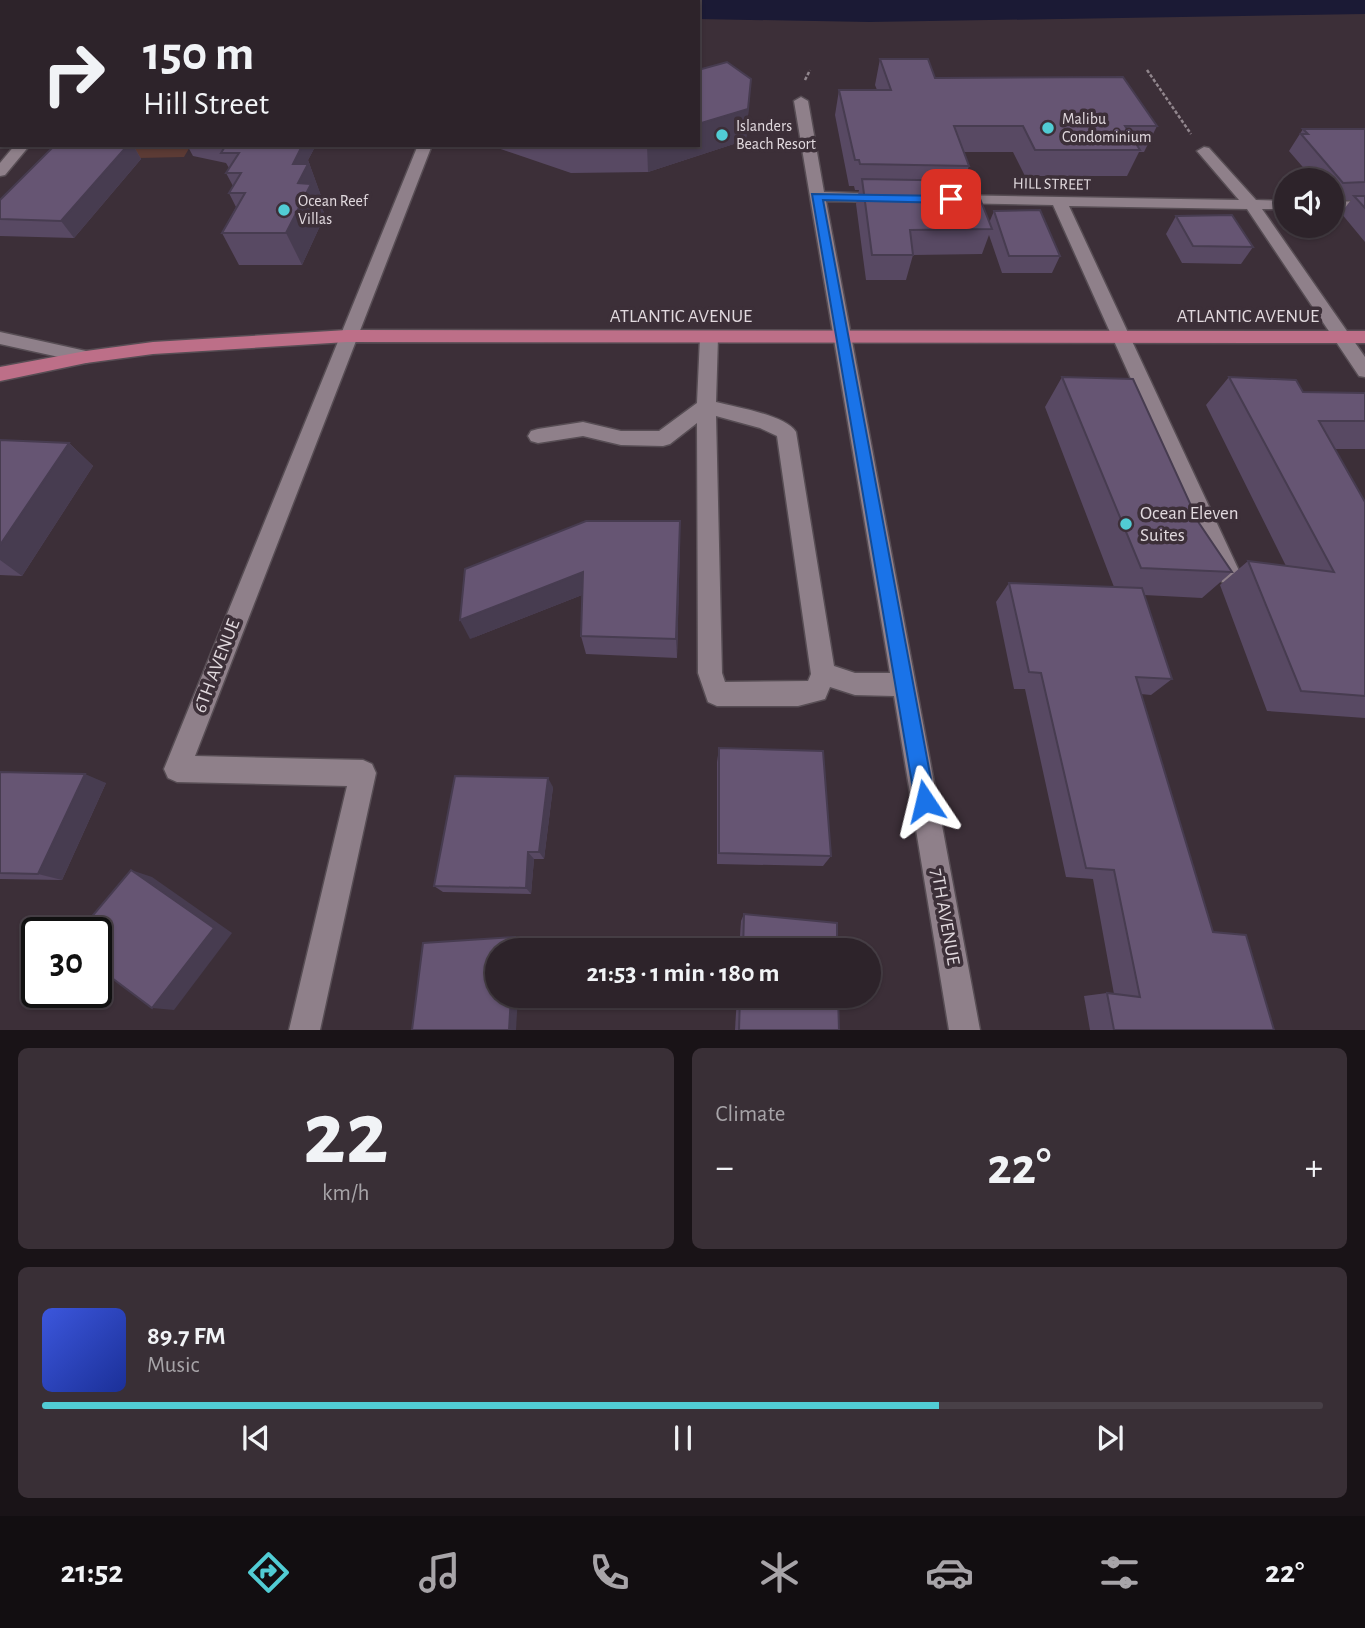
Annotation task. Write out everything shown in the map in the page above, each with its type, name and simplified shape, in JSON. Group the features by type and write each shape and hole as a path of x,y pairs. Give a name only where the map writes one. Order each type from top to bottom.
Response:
{"main road":[{"name":"ATLANTIC AVENUE","path":"86,357 216,342 347,336 1365,337"},
{"path":"0,374 86,357"}],"street":[{"name":"7TH AVENUE","path":"801,101 965,1030"},
{"path":"0,172 21,147"},
{"name":"6TH AVENUE","path":"304,1030 363,773 177,769 424,147"},
{"path":"1204,151 1252,205 1365,371"},
{"path":"816,196 897,198"},
{"name":"HILL STREET","path":"937,199 1274,205"},
{"path":"1059,201 1230,575"},
{"path":"1344,206 1365,206"},
{"path":"706,406 766,422 786,432 823,674 816,691 798,694 718,694 710,673 706,406 709,337"},
{"name":"ATLANTIC AVENUE","path":"0,338 86,357"},
{"path":"538,436 583,429 621,438 663,439 706,406"},
{"path":"823,674 855,684 905,685"}],"path":[{"path":"1147,70 1204,151"}],"shaded area":[{"path":"700,0 1365,0 1365,14 869,22 700,19"},
{"path":"58,147 190,147 184,157 48,160"}],"building":[{"path":"880,59 928,59 935,78 1123,77 1157,126 1125,126 1140,150 1035,150 1023,126 954,126 969,166 860,164 859,160 855,160 839,90 891,90"},
{"path":"727,62 751,79 748,109 700,123 700,69"},
{"path":"1303,129 1365,129 1365,182 1344,183 1344,168 1330,168 1301,134 1308,134"},
{"path":"53,147 126,147 61,221 0,219 0,200"},
{"path":"225,147 302,147 293,164 308,164 298,183 311,184 286,233 222,233 245,193 229,193 241,173 226,173 239,153 221,153"},
{"path":"862,179 973,181 992,229 910,230 913,255 872,255"},
{"path":"1354,196 1365,196 1365,208"},
{"path":"1040,210 1060,256 1009,256 994,211"},
{"path":"1232,215 1253,247 1193,246 1176,216"},
{"path":"1062,377 1133,379 1199,523 1232,572 1141,568"},
{"path":"1229,377 1296,380 1303,392 1365,393 1365,421 1319,421 1365,502 1365,696 1301,691 1248,561 1334,572"},
{"path":"0,440 69,443 0,545"},
{"path":"586,521 680,521 676,639 581,636 583,572 460,620 465,569"},
{"path":"1009,583 1142,588 1172,679 1136,677 1213,932 1246,935 1274,1030 1114,1030 1107,993 1140,997 1114,870 1086,868 1041,673 1029,672"},
{"path":"719,748 823,751 831,856 719,853"},
{"path":"0,772 85,774 38,874 0,873"},
{"path":"455,776 548,778 539,852 528,852 526,888 434,886"},
{"path":"131,870 214,928 152,1008 112,978 112,917 91,917"},
{"path":"744,914 837,923 837,938 743,938"},
{"path":"485,939 485,1008 510,1008 509,1030 412,1030 423,943"},
{"path":"740,1008 838,1008 839,1030 739,1030"}],"place":[{"name":"Malibu Condominium","path":"1048,128"},
{"name":"Islanders Beach Resort","path":"722,135"},
{"name":"Ocean Reef Villas","path":"284,210"},
{"name":"Ocean Eleven Suites","path":"1126,524"}],"route":[{"path":"925,801 816,196 951,199"}]}
